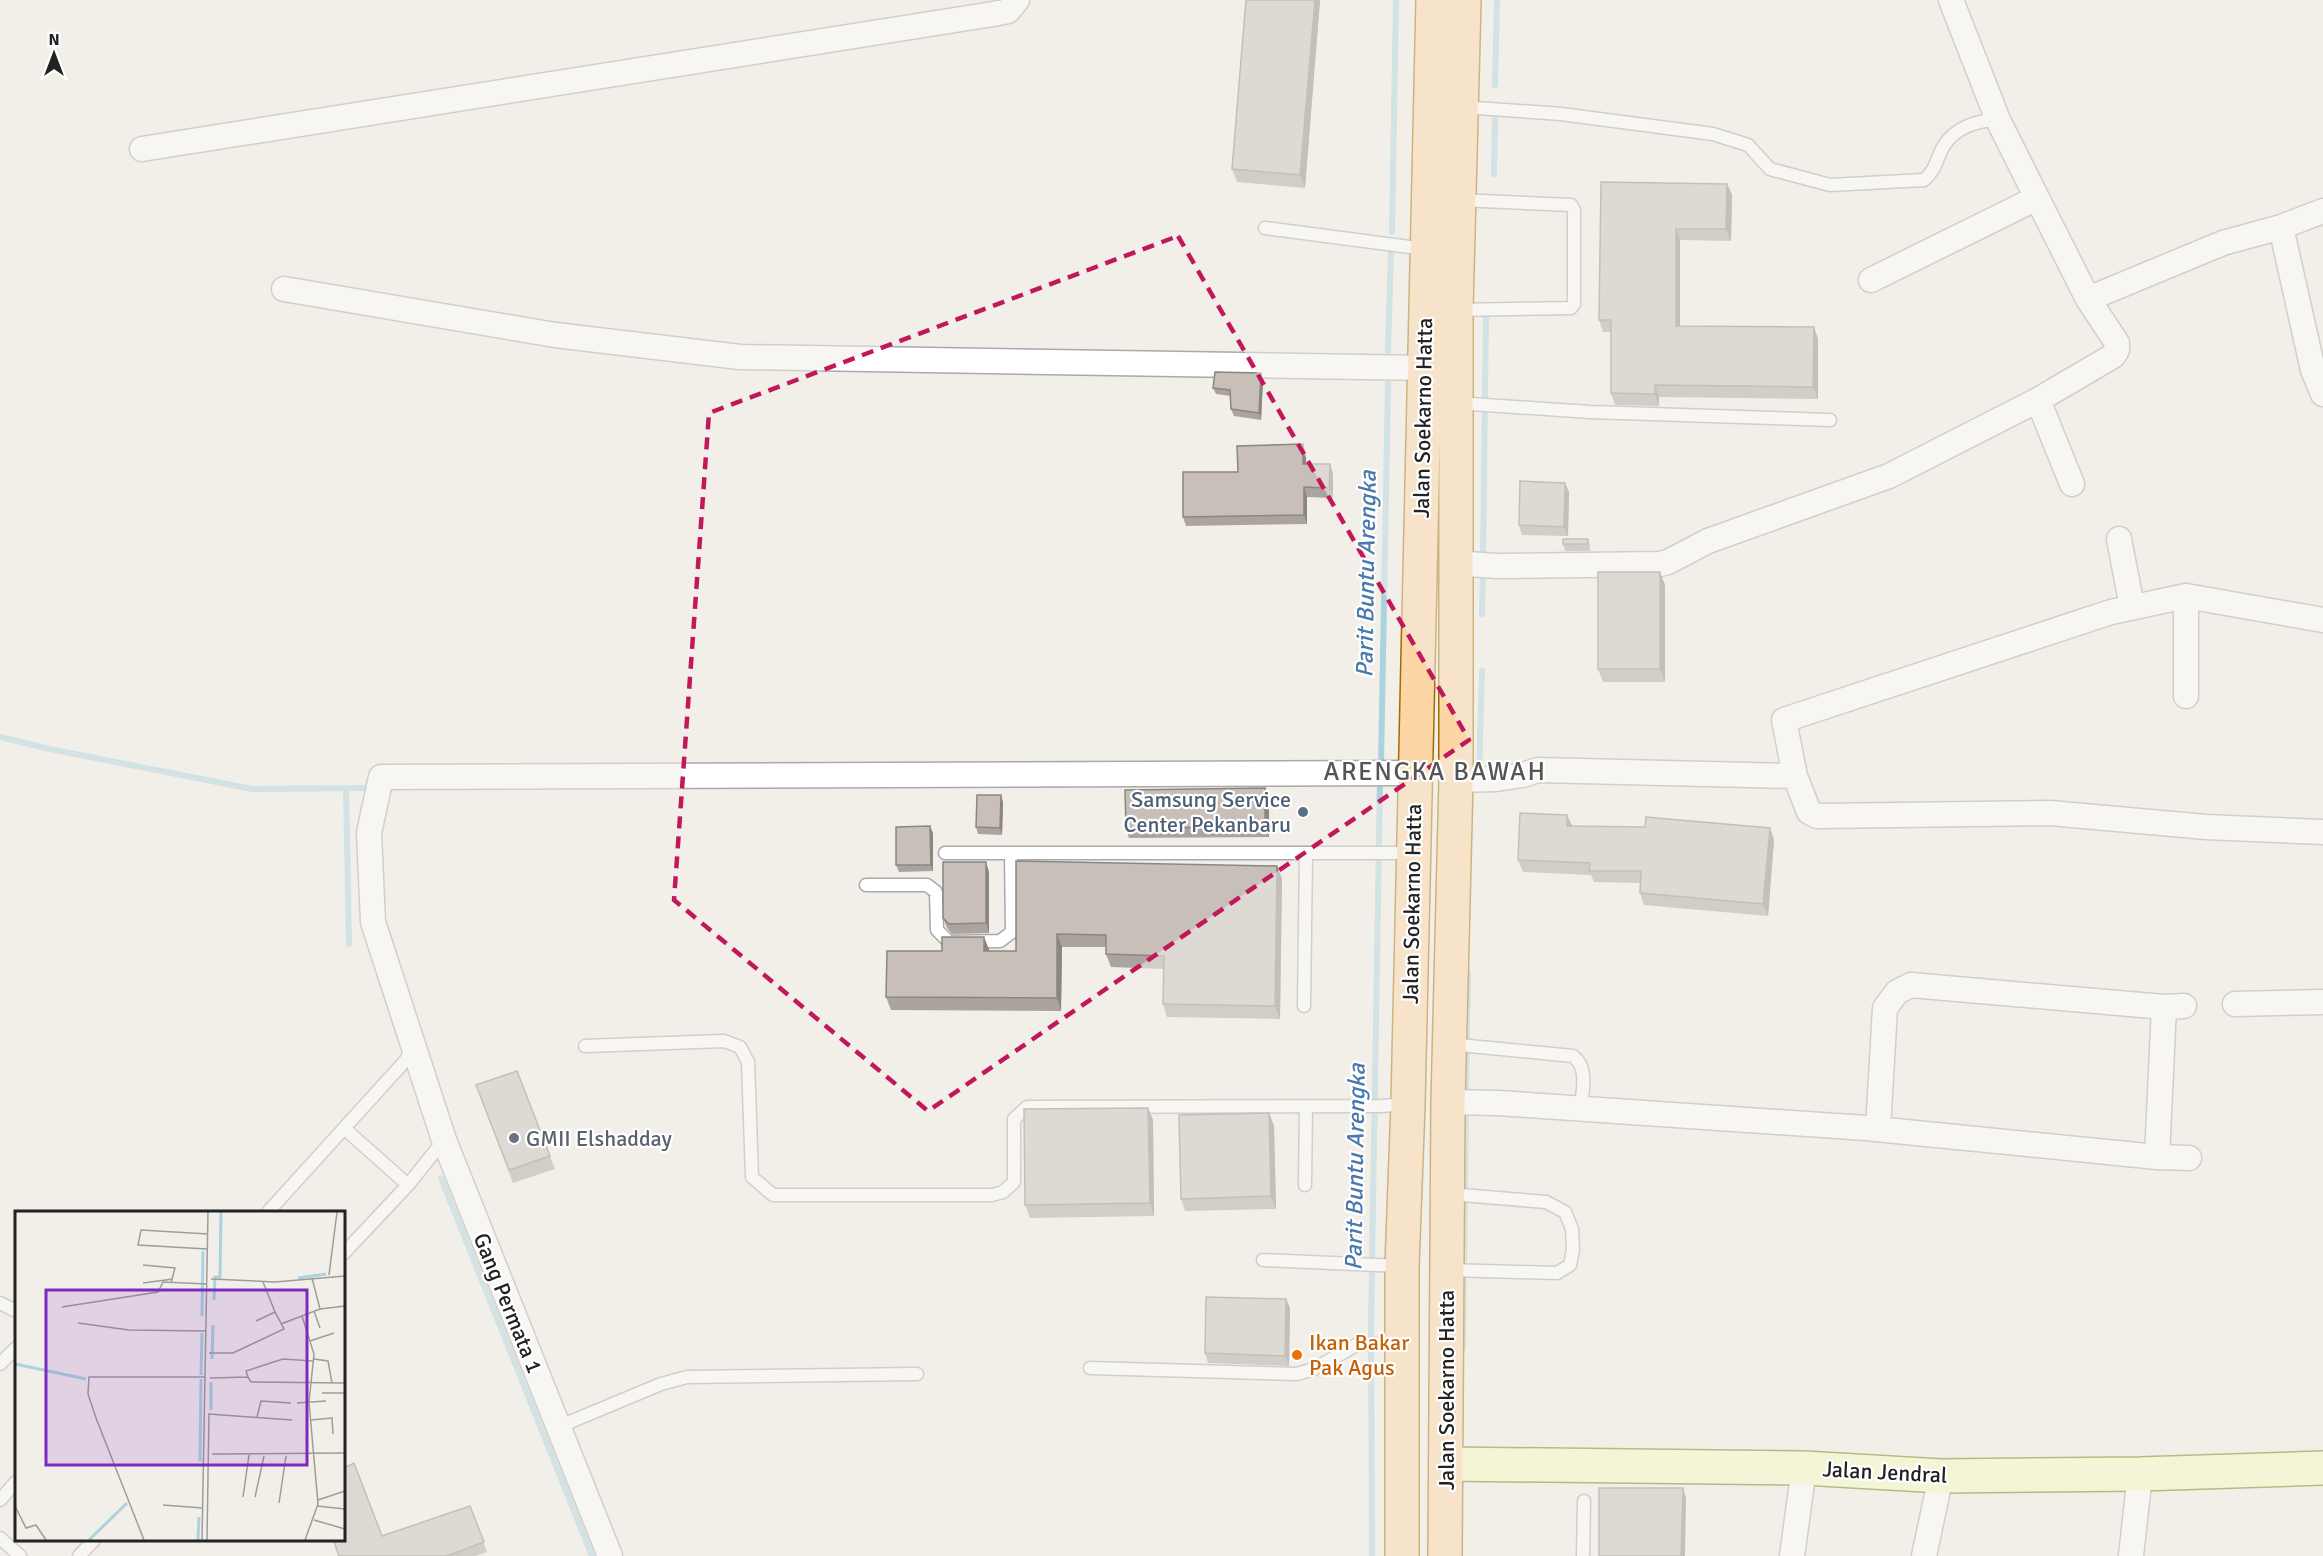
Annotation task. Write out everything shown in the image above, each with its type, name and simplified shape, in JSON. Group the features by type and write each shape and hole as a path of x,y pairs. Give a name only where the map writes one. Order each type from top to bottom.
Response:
{"main road":[{"name":"Jalan Soekarno Hatta","path":"1402,1556 1389,1344 1400,853 1414,772 1433,0"},
{"name":"Jalan Soekarno Hatta","path":"1445,1556 1460,1464 1457,1270 1459,1194 1456,1102 1449,1044 1465,780 1460,404 1456,310 1464,0"},
{"name":"Jalan Jendral","path":"1460,1464 1804,1468 1941,1476 2140,1474 2323,1468"}],"street":[{"path":"141,149 993,14 1008,10 1017,0"},
{"path":"1462,564 1496,566 1660,564 1668,562 1708,541 1889,476 2038,400 2113,356 2117,350 2114,338 2088,299 1998,120 1951,0"},
{"path":"1871,280 2037,198"},
{"path":"2088,299 2223,243 2281,227 2323,211"},
{"path":"2281,227 2313,370 2323,394"},
{"path":"284,289 555,335 740,357 1425,368"},
{"path":"2038,400 2072,484"},
{"path":"2119,539 2122,609"},
{"path":"2186,596 2186,696"},
{"path":"2323,620 2186,596 2122,609 1784,720 1795,776 1809,812 1817,816 2050,813 2206,827 2323,832"},
{"path":"1465,780 1514,777 1539,770 1795,776"},
{"name":"Gang Permata 1","path":"610,1556 444,1140 373,922 369,833 379,787 1414,772"},
{"path":"1878,1129 1885,1008 1897,992 1911,985 2174,1006 2157,1157"},
{"path":"2235,1004 2323,1002"},
{"path":"1456,1102 1878,1129 2157,1157 2189,1158"},
{"path":"1792,1556 1804,1468"},
{"path":"2131,1556 2140,1474"},
{"path":"1924,1556 1941,1476"}],"lane":[{"path":"1461,106 1561,114 1713,134 1748,145 1770,169 1830,185 1924,180 1932,173 1943,147 1955,133 1980,120 1998,120"},
{"path":"1456,310 1571,308 1574,304 1574,210 1571,205 1459,200"},
{"path":"1265,228 1427,249"},
{"path":"1460,404 1590,412 1830,420"},
{"path":"945,853 1400,853"},
{"path":"866,885 927,885 936,892 937,930 949,942 1000,941 1012,932 1011,853"},
{"path":"1304,1006 1306,854"},
{"path":"585,1046 724,1041 740,1047 748,1062 752,1177 773,1195 992,1195 1003,1192 1014,1182 1014,1119 1027,1107 1394,1105"},
{"path":"1449,1044 1573,1056 1581,1062 1584,1069 1581,1109"},
{"path":"269,1211 345,1129 406,1060 414,1047"},
{"path":"1305,1185 1306,1106"},
{"path":"345,1129 408,1185"},
{"path":"345,1252 408,1185 444,1140"},
{"path":"1457,1270 1557,1273 1570,1265 1573,1250 1572,1228 1565,1212 1546,1202 1459,1194"},
{"path":"1263,1260 1392,1266"},
{"path":"0,1303 15,1310"},
{"path":"1090,1368 1304,1373 1359,1344 1389,1344"},
{"path":"0,1365 15,1349"},
{"path":"558,1427 661,1384 687,1377 917,1374"},
{"path":"0,1500 15,1483"},
{"path":"1583,1556 1584,1501"},
{"path":"0,1538 20,1556"},
{"path":"79,1556 92,1541"}],"highlighted area":[{"path":"1178,236 1469,740 928,1111 674,900 709,413"}],"building":[{"path":"1246,0 1315,0 1300,175 1232,169"},
{"path":"1601,182 1727,184 1726,229 1676,229 1676,326 1814,327 1813,387 1655,385 1655,394 1611,393 1611,320 1599,320"},
{"path":"1215,372 1261,373 1259,413 1231,409 1230,390 1213,388"},
{"path":"1303,444 1303,464 1330,464 1329,488 1304,487 1304,515 1183,517 1183,472 1238,472 1237,446"},
{"path":"1520,481 1565,483 1564,527 1519,525"},
{"path":"1563,539 1588,539 1588,544 1563,544"},
{"path":"1598,572 1660,572 1660,669 1598,669"},
{"path":"1265,788 1265,827 1126,828 1125,790"},
{"path":"977,795 1001,795 1000,828 976,827"},
{"path":"1520,813 1567,815 1567,826 1645,827 1646,817 1770,828 1763,904 1640,893 1641,871 1589,871 1590,863 1518,860"},
{"path":"930,826 931,865 896,865 896,827"},
{"path":"1016,861 1277,866 1275,1006 1163,1004 1164,956 1106,954 1106,935 1057,934 1057,998 886,997 887,951 942,951 942,937 984,937 984,951 1016,951"},
{"path":"943,862 986,862 986,923 949,924 943,918"},
{"name":"GMII Elshadday","path":"517,1071 550,1156 509,1170 476,1085"},
{"path":"1148,1108 1150,1203 1025,1205 1024,1109"},
{"path":"1269,1113 1271,1196 1181,1199 1179,1115"},
{"path":"1206,1297 1286,1299 1285,1356 1205,1353"},
{"path":"354,1463 382,1536 470,1506 484,1542 447,1556 339,1556 334,1541 345,1541 345,1468"},
{"path":"1599,1488 1683,1488 1681,1556 1599,1556"}],"waterway":[{"name":"Parit Buntu Arengka","path":"1392,232 1396,0"},
{"name":"Parit Buntu Arengka","path":"1495,85 1497,0"},
{"name":"Parit Buntu Arengka","path":"1494,174 1495,120"},
{"name":"Parit Buntu Arengka","path":"1388,351 1391,250"},
{"name":"Parit Buntu Arengka","path":"1483,559 1486,315"},
{"name":"Parit Buntu Arengka","path":"1381,765 1388,383"},
{"name":"Parit Buntu Arengka","path":"1482,614 1483,569"},
{"name":"Parit Buntu Arengka","path":"1479,775 1482,671"},
{"path":"0,737 252,789 372,788"},
{"name":"Parit Buntu Arengka","path":"1372,1556 1371,1325 1380,780"},
{"path":"346,788 349,944"},
{"name":"Parit Buntu Arengka","path":"1466,1096 1468,972"},
{"name":"Parit Buntu Arengka","path":"1463,1348 1466,1107"},
{"path":"441,1178 592,1556"}],"place":[{"name":"Samsung Service Center Pekanbaru","path":"1303,812"},
{"name":"GMII Elshadday","path":"514,1138"},
{"name":"Ikan Bakar Pak Agus","path":"1297,1355"}],"district":[{"name":"ARENGKA BAWAH","path":"1435,772"}]}
